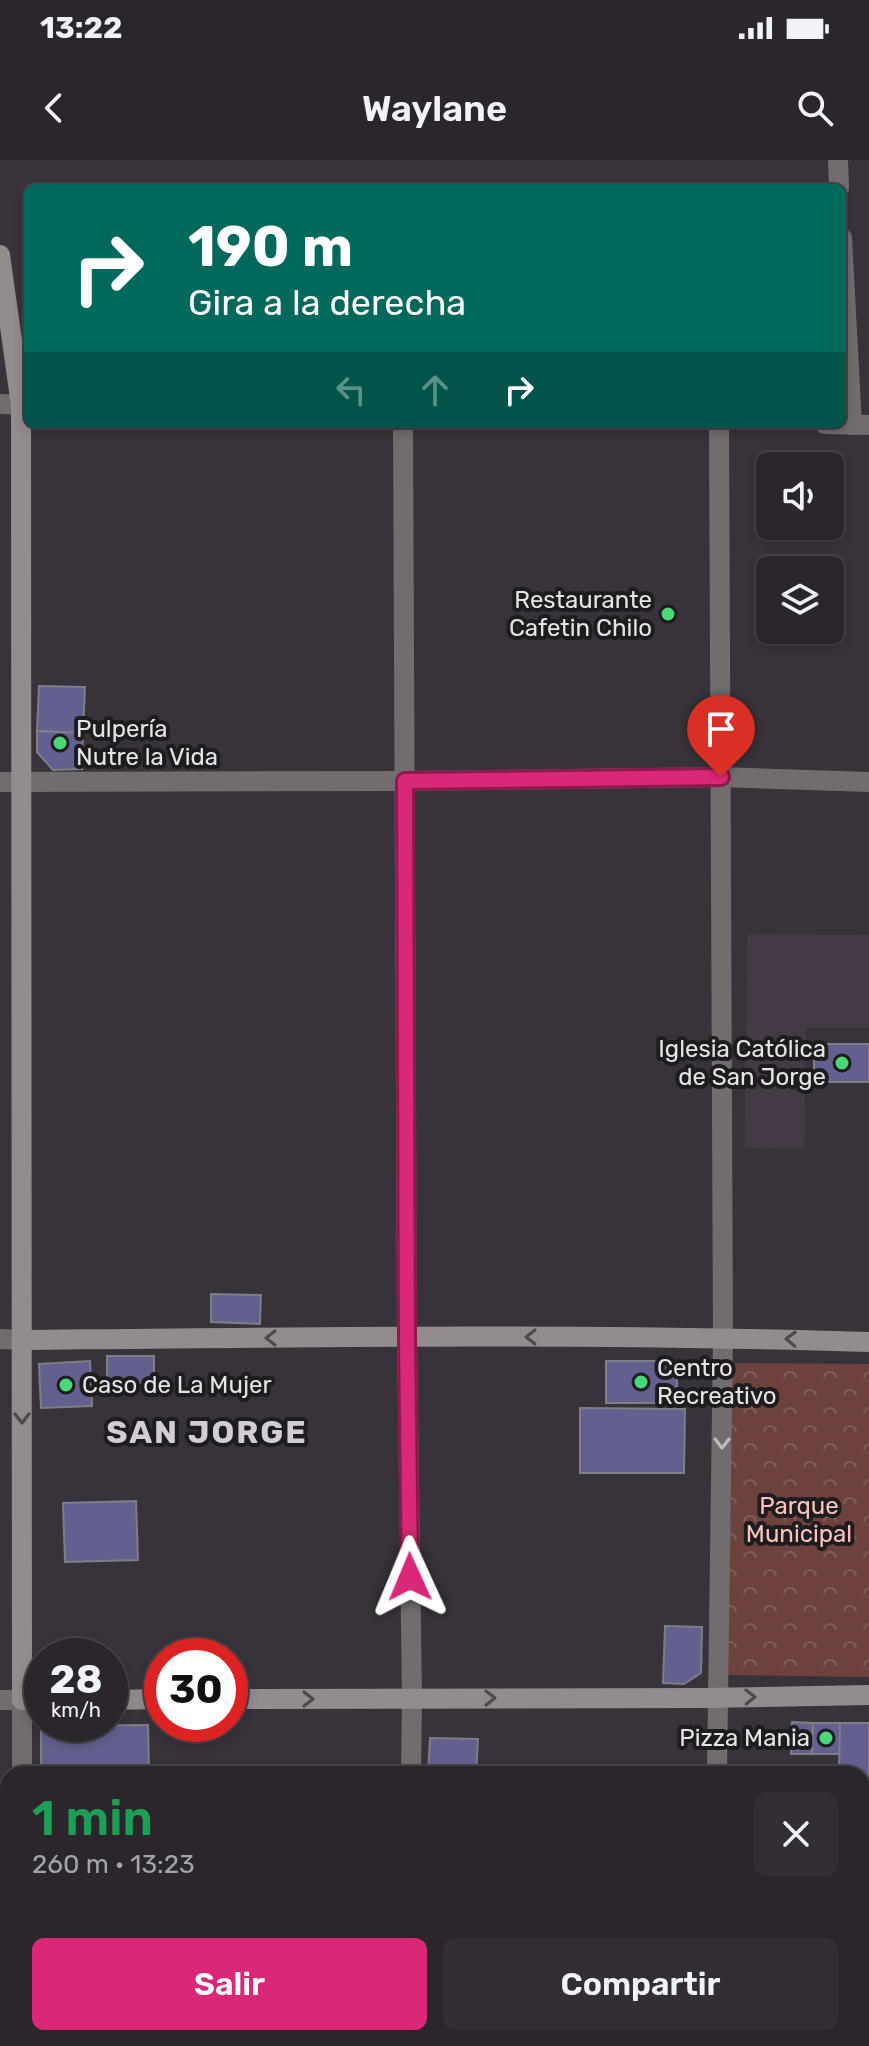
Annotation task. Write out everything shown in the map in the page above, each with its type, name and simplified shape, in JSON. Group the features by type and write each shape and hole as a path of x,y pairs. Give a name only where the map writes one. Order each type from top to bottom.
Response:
{"main road":[{"path":"0,255 24,399"},
{"path":"25,428 22,1340 30,1638"},
{"path":"22,1340 723,1337 869,1342"},
{"path":"248,1699 869,1695"}],"street":[{"path":"838,160 839,184"},
{"path":"846,280 860,425"},
{"path":"0,404 24,405"},
{"path":"403,428 411,1766"},
{"path":"717,1766 723,1337 719,428"},
{"path":"0,782 721,777 869,782"},
{"path":"0,1339 22,1340"},
{"path":"0,1700 24,1700"},
{"path":"23,1766 26,1742"}],"shaded area":[{"path":"747,934 869,935 869,1028 806,1028 804,1149 745,1148"}],"green space":[{"name":"Parque Municipal","path":"731,1363 869,1364 869,1677 728,1675"}],"building":[{"path":"39,686 85,687 83,733 37,731"},
{"name":"Pulpería Nutre la Vida","path":"37,731 83,733 82,769 53,770 37,752"},
{"name":"Iglesia Católica de San Jorge","path":"814,1044 869,1044 869,1082 814,1082"},
{"path":"211,1294 261,1295 260,1324 211,1322"},
{"path":"107,1356 154,1356 154,1383 107,1383"},
{"name":"Caso de La Mujer","path":"90,1361 92,1406 41,1408 39,1364"},
{"name":"Centro Recreativo","path":"606,1361 677,1361 677,1403 606,1403"},
{"path":"580,1408 685,1409 684,1473 580,1473"},
{"path":"136,1501 138,1560 65,1562 63,1503"},
{"path":"665,1626 702,1627 701,1673 684,1684 663,1683"},
{"path":"792,1722 813,1723 812,1754 791,1754"},
{"name":"Pizza Mania","path":"813,1723 840,1723 840,1754 812,1754"},
{"path":"840,1723 869,1723 869,1766 839,1766"},
{"path":"128,1725 144,1725 149,1766 41,1766 41,1742 128,1742"},
{"path":"430,1738 478,1739 476,1766 428,1766"}],"place":[{"name":"Restaurante Cafetin Chilo","path":"668,614"},
{"name":"Pulpería Nutre la Vida","path":"60,743"},
{"name":"Iglesia Católica de San Jorge","path":"842,1063"},
{"name":"Centro Recreativo","path":"641,1382"},
{"name":"Caso de La Mujer","path":"66,1385"},
{"name":"Pizza Mania","path":"826,1738"}],"district":[{"name":"SAN JORGE","path":"207,1432"}],"route":[{"path":"410,1577 405,781 721,777"}]}
